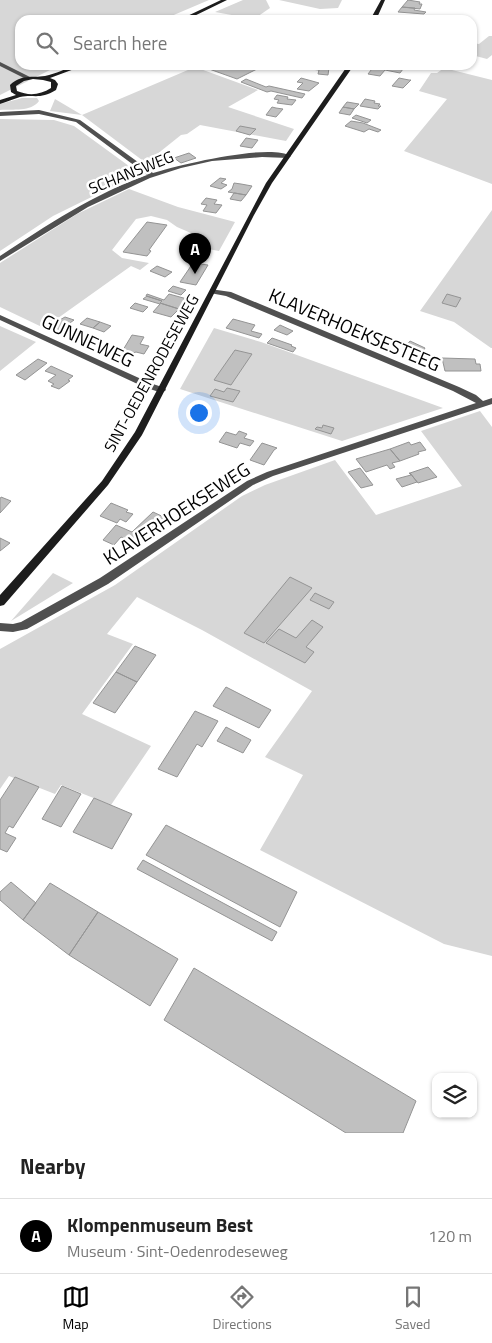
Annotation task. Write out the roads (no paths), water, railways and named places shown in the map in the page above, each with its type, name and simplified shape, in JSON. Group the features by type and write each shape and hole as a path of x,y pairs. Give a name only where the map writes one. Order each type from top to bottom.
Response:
{"street":[{"path":"193,15 225,0"},
{"path":"376,15 383,0"},
{"path":"2,66 28,78"},
{"path":"2,66 18,81"},
{"path":"14,92 12,87 18,81 28,78 44,78 71,70"},
{"path":"44,78 53,81 69,74 73,70"},
{"name":"SINT-OEDENRODESEWEG","path":"0,602 105,482 139,433 255,207 348,70"},
{"path":"0,97 14,92 33,96 46,94 55,86 53,81"},
{"path":"0,102 21,95"},
{"path":"0,114 39,112 64,116 78,121 152,175"},
{"name":"SCHANSWEG","path":"0,259 78,209 152,175 213,158 288,156"},
{"name":"KLAVERHOEKSESTEEG","path":"212,291 228,294 456,388 482,404"},
{"name":"GUNNEWEG","path":"0,317 162,390"},
{"name":"KLAVERHOEKSEWEG","path":"0,627 12,628 23,626 104,581 234,494 270,474 492,401"}],"place":[{"name":"Klompenmuseum Best","path":"195,274"}]}
